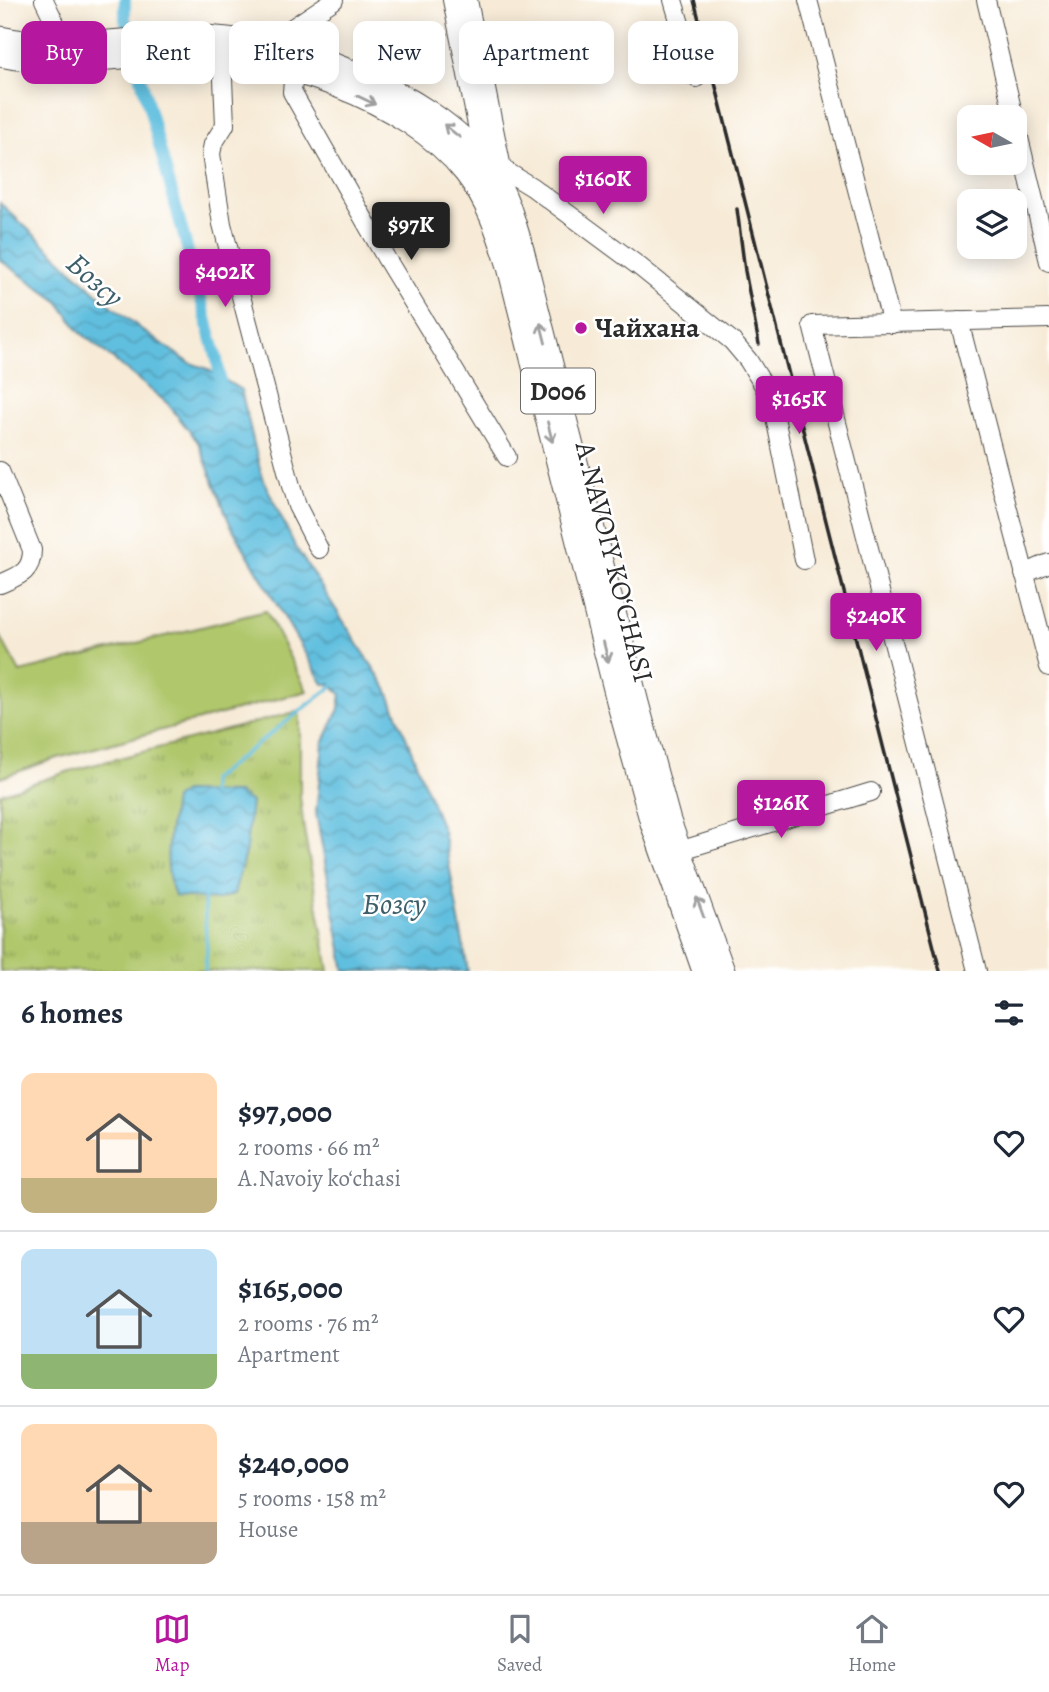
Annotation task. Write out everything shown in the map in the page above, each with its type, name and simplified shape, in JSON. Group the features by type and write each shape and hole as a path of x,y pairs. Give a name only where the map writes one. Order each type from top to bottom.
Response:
{"main road":[{"name":"D006","path":"0,38 21,43"},
{"name":"D006","path":"107,50 113,51"},
{"name":"D006","path":"0,55 46,60 121,50"},
{"name":"D006","path":"215,55 229,57"},
{"name":"D006","path":"339,68 415,104 452,130 500,186 505,224 636,703 660,822 704,971"},
{"name":"D006","path":"331,84 401,118 440,145 486,170"},
{"name":"D006","path":"674,864 723,971"}],"street":[{"path":"44,0 54,21"},
{"path":"302,21 334,0"},
{"path":"452,0 486,170"},
{"path":"468,0 486,170"},
{"path":"673,0 679,21"},
{"path":"808,0 892,324"},
{"path":"986,0 1012,105"},
{"path":"222,56 225,125 213,144 211,154 222,224 291,486 297,506 319,550"},
{"path":"293,84 292,92 386,258 507,457"},
{"path":"1027,169 1049,262"},
{"path":"486,170 532,187 640,267 732,341 748,360 764,386 775,417 804,560"},
{"path":"977,971 812,325 1049,319"},
{"path":"959,321 1049,667"},
{"path":"0,471 32,550 31,564 24,574 0,584"},
{"path":"1024,575 1049,563"},
{"path":"674,864 871,792"}],"green space":[{"path":"266,611 307,691 54,759 0,778 0,636 20,672"},
{"path":"299,713 300,717 300,796 304,830 329,971 0,971 0,794 70,771"}],"water":[{"name":"Бозсу","path":"0,203 102,298 146,333 190,363 205,368 241,390 262,477 295,546 387,689 443,831 468,971 345,971 316,813 323,743 339,709 341,694 331,684 323,684 230,524 198,442 167,403 80,332 58,301 0,260"},
{"path":"184,792 238,793 251,802 246,849 234,894 217,900 175,896 168,872 168,848 174,799"}],"waterway":[{"path":"125,0 125,19 217,359 222,393"},
{"path":"211,794 211,780 335,684"},
{"path":"204,896 207,950 205,971"}],"railway":[{"path":"694,0 940,971"},
{"path":"737,209 759,344"}],"place":[{"name":"Чайхана","path":"581,328"}]}
